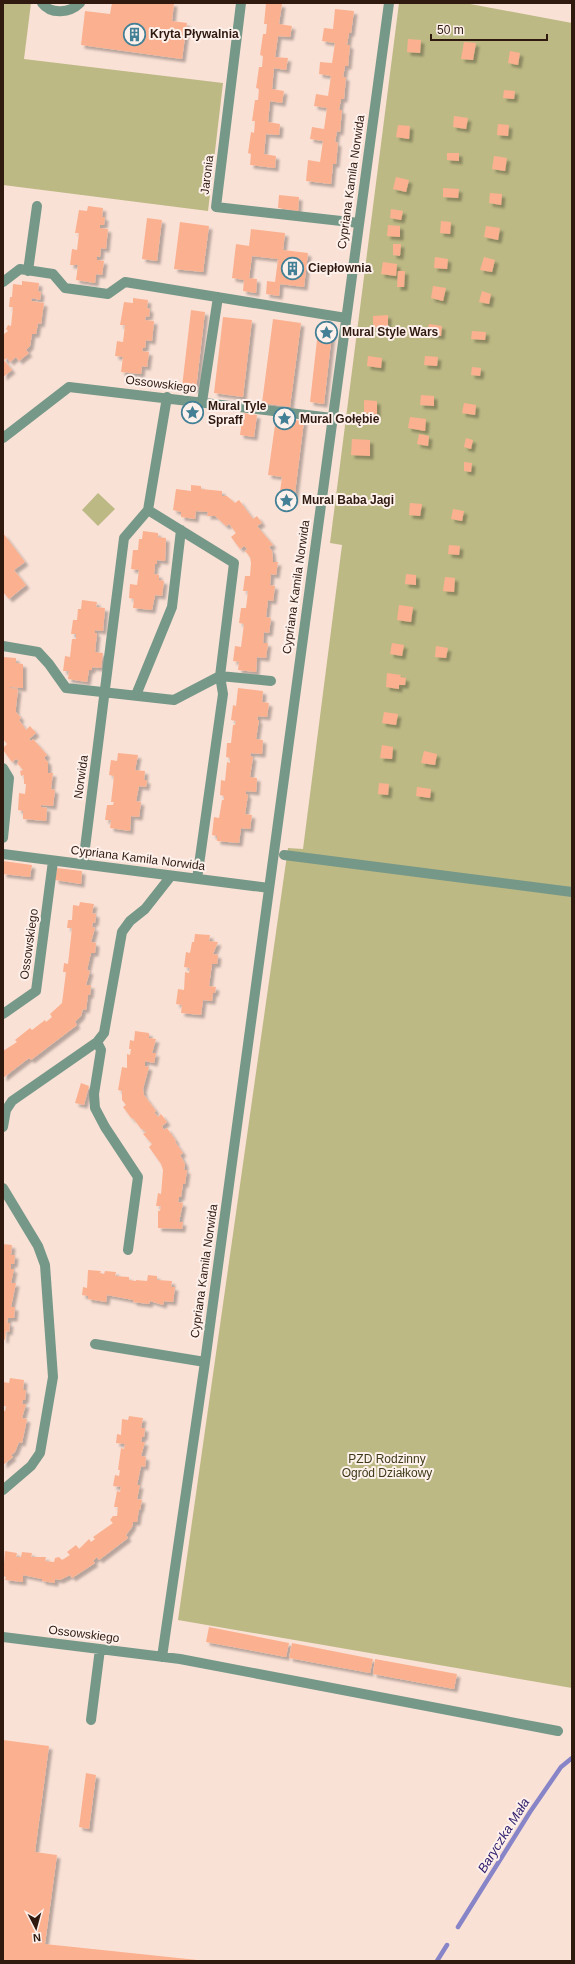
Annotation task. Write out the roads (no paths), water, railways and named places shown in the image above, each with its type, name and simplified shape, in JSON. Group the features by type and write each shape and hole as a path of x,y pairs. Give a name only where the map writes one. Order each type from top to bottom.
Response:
{"street":[{"path":"42,3 45,7 55,11 66,11 80,3"},
{"name":"Jaronia","path":"241,3 216,207 359,224"},
{"name":"Cypriana Kamila Norwida","path":"162,1657 205,1362 389,3"},
{"path":"28,271 37,206"},
{"path":"3,282 20,269 53,274 65,288 108,294 125,282 346,318"},
{"path":"202,402 218,297"},
{"name":"Ossowskiego","path":"3,438 69,387 166,397 332,418"},
{"path":"166,397 148,510 234,563 220,676 223,694 197,879"},
{"name":"Norwida","path":"83,864 124,538 148,510"},
{"path":"136,696 172,607 181,530"},
{"path":"3,646 38,652 50,664 66,688 174,700 220,676 272,681"},
{"path":"3,768 9,778 3,838"},
{"name":"Cypriana Kamila Norwida","path":"3,854 269,888"},
{"path":"284,855 572,892"},
{"name":"Ossowskiego","path":"3,1014 36,991 54,861"},
{"path":"3,1127 6,1110 12,1101 97,1042 104,1032 122,932 130,921 145,909 171,876"},
{"path":"97,1042 101,1050 94,1094 95,1108 105,1127 138,1177 128,1250"},
{"path":"3,1188 38,1246 45,1265 53,1377 40,1453 31,1466 3,1490"},
{"path":"95,1344 205,1362"},
{"name":"Ossowskiego","path":"3,1637 162,1657 558,1731"},
{"path":"91,1720 100,1649"}],"waterway":[{"name":"Baryczka Mała","path":"458,1927 530,1812 561,1767 572,1758"},
{"name":"Baryczka Mała","path":"437,1961 447,1945"}],"place":[{"name":"Kryta Pływalnia","path":"134,34"},
{"name":"Ciepłownia","path":"292,268"},
{"name":"Mural Style Wars","path":"326,332"},
{"name":"Mural Tyle Spraff","path":"193,413"},
{"name":"Mural Gołębie","path":"284,419"},
{"name":"Mural Baba Jagi","path":"287,500"}],"park label":[{"name":"PZD Rodzinny Ogród Działkowy","path":"387,1466"}]}
